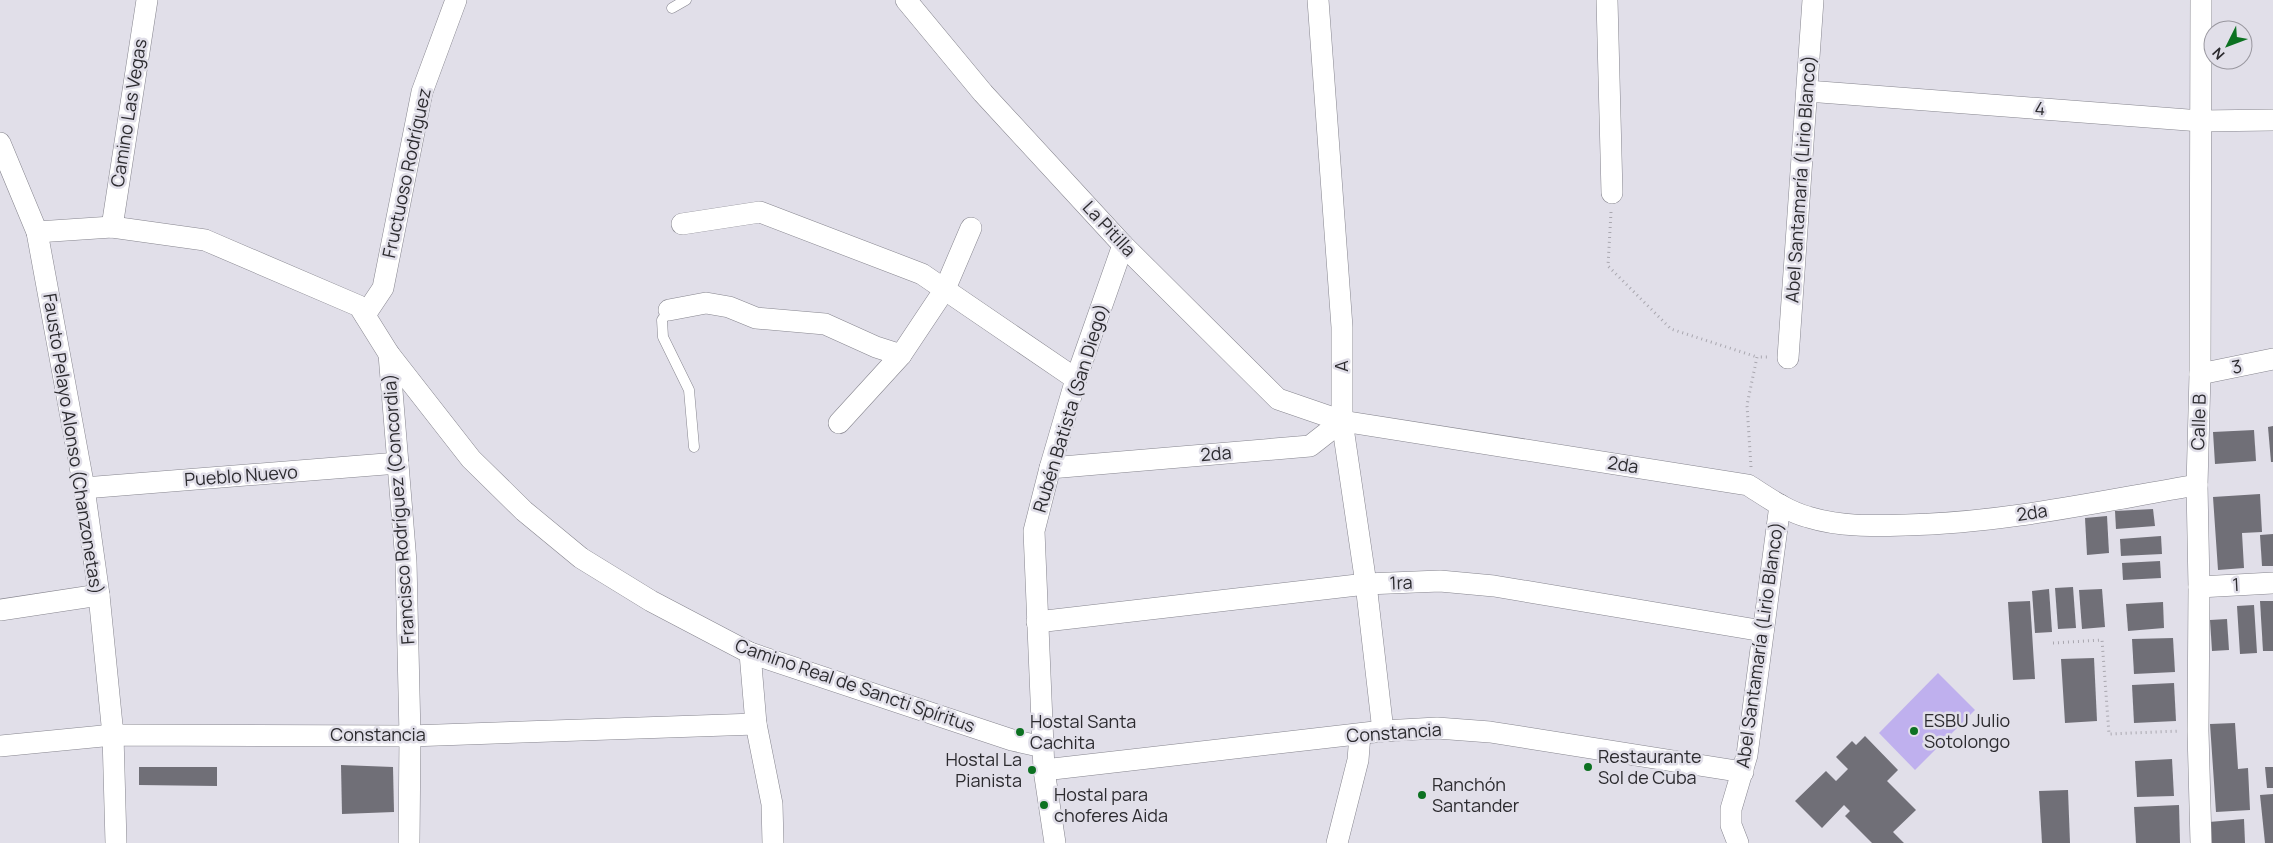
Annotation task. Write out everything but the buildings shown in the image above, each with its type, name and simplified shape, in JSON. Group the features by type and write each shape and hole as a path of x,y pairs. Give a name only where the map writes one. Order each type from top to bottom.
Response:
{"street":[{"name":"Camino Las Vegas","path":"112,227 147,0"},
{"name":"Fructuoso Rodríguez","path":"365,315 383,288 422,92 456,0"},
{"name":"La Pitilla","path":"906,0 983,93 1123,245 1278,400 1342,420"},
{"name":"A","path":"1318,0 1342,327 1342,420 1366,584 1383,731"},
{"path":"1607,0 1612,193"},
{"name":"Abel Santamaría (Lirio Blanco)","path":"1788,358 1813,0"},
{"name":"Calle B","path":"2201,0 2200,374 2197,485 2199,587 2198,731 2201,843"},
{"name":"4","path":"1807,91 2201,121 2273,120"},
{"name":"Fausto Pelayo Alonso (Chanzonetas)","path":"0,143 37,232 84,488 99,595 113,735 116,843"},
{"path":"682,224 760,212 922,274 1076,379"},
{"name":"Camino Real de Sancti Spíritus","path":"37,232 112,227 205,240 359,306 389,354 471,459 524,510 574,552 651,601 750,653 1012,740 1043,748"},
{"path":"839,423 901,355 945,289 971,228"},
{"name":"Rubén Batista (San Diego)","path":"1055,843 1044,770 1034,531 1076,379 1123,245"},
{"path":"669,310 706,303 729,307 756,318 825,324 876,348 901,355"},
{"name":"Francisco Rodríguez (Concordia)","path":"389,354 406,562 410,736 409,843"},
{"name":"3","path":"2200,374 2273,359"},
{"name":"2da","path":"1050,468 1310,446 1342,420 1748,485 1780,505 1808,517 1862,527 1933,525 2010,516 2197,485"},
{"name":"Pueblo Nuevo","path":"84,488 398,463"},
{"name":"Abel Santamaría (Lirio Blanco)","path":"1738,843 1731,826 1731,809 1747,755 1780,505"},
{"name":"1ra","path":"1037,622 1366,584 1440,581 1494,586 1762,631"},
{"name":"1","path":"2199,587 2273,583"},
{"path":"0,610 99,595"},
{"path":"750,653 756,724 772,804 773,843"},
{"name":"Constancia","path":"0,746 113,735 410,736 756,724"},
{"name":"Constancia","path":"1044,770 1383,731 1437,728 1490,732 1742,772"},
{"path":"1337,843 1358,760 1360,734"}],"lane":[{"path":"672,8 686,0"},
{"path":"669,310 662,320 663,337 689,390 694,447"}],"path":[{"path":"1612,193 1608,266 1671,329 1758,357 1788,358"},
{"path":"1748,485 1751,463 1747,405 1758,357"},
{"path":"2053,643 2102,640 2109,734 2198,731"}],"shaded area":[{"path":"1938,673 1975,710 1915,770 1879,733"}],"place":[{"name":"ESBU Julio Sotolongo","path":"1914,731"},
{"name":"Hostal Santa Cachita","path":"1020,732"},
{"name":"Restaurante Sol de Cuba","path":"1588,767"},
{"name":"Hostal La Pianista","path":"1032,770"},
{"name":"Ranchón Santander","path":"1422,795"},
{"name":"Hostal para choferes Aida","path":"1044,805"}]}
